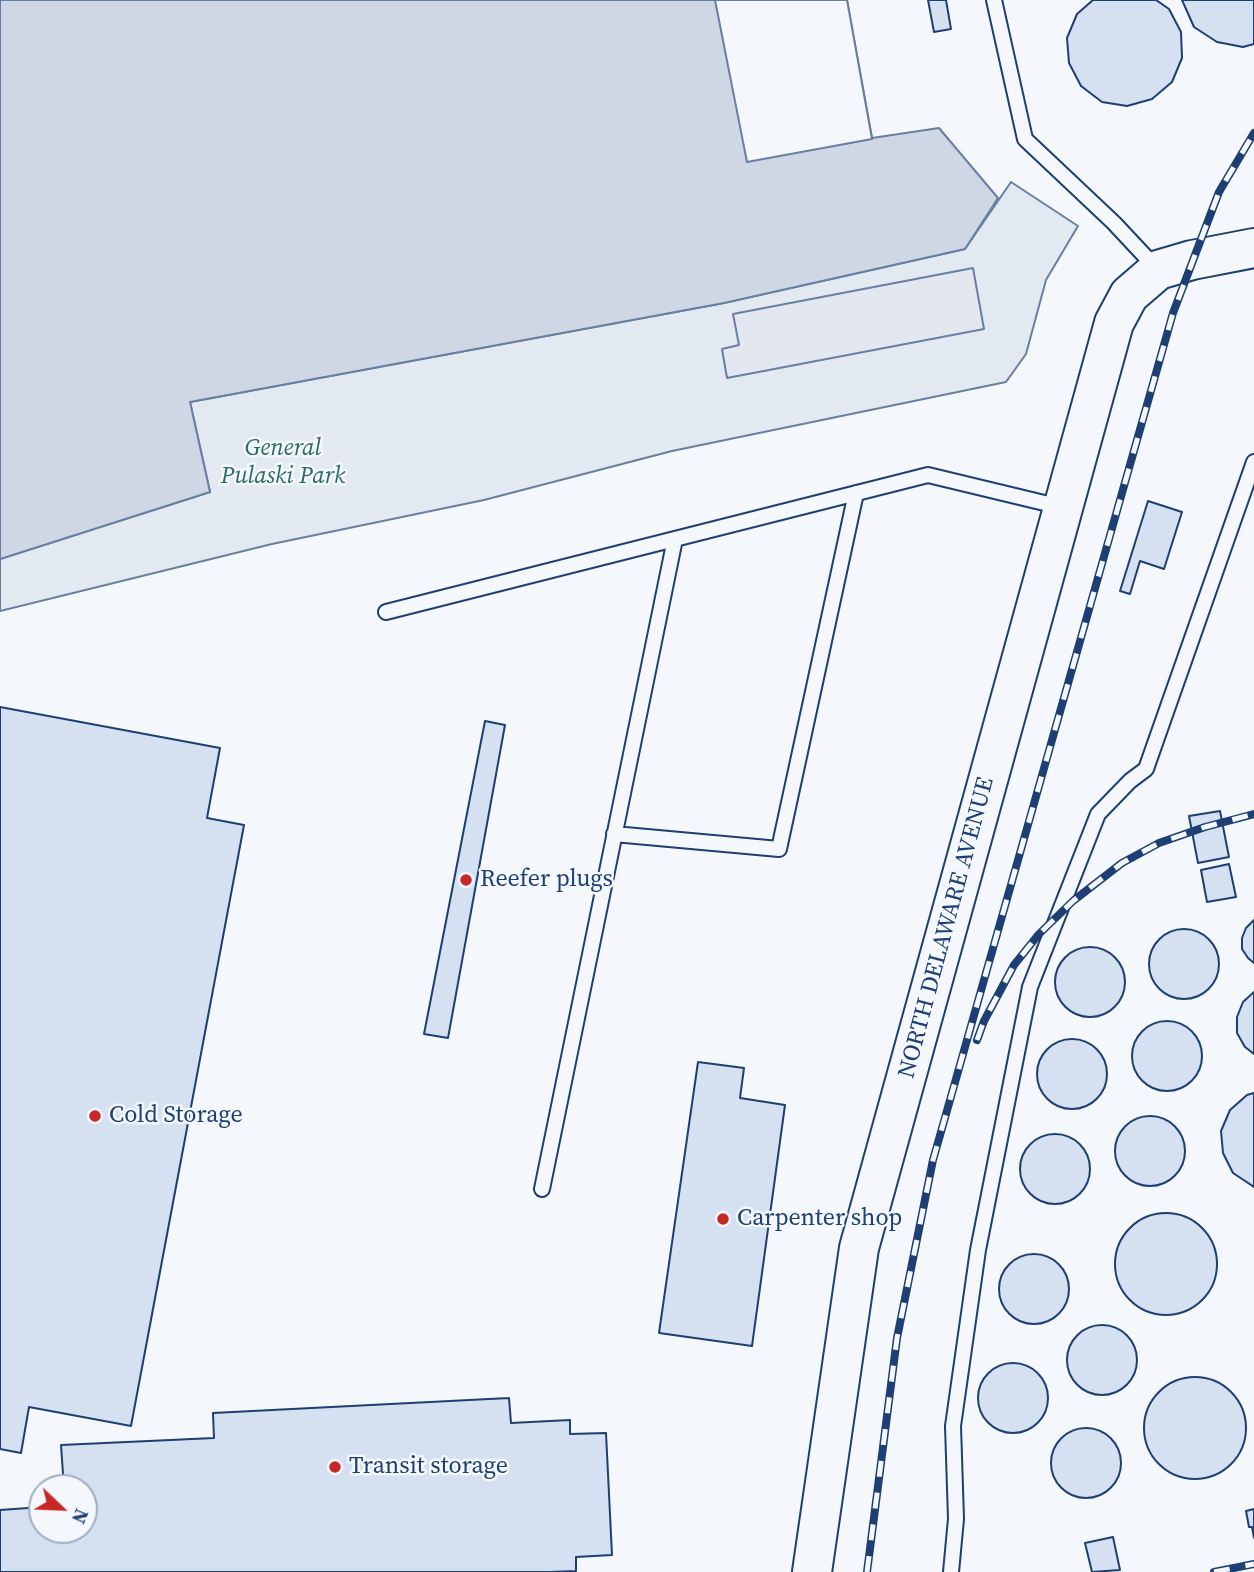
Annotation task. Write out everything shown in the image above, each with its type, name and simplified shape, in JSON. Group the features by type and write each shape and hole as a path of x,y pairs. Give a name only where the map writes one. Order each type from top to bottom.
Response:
{"street":[{"path":"1158,270 1192,260 1254,248"},
{"name":"NORTH DELAWARE AVENUE","path":"812,1572 859,1248 1114,323 1129,295 1158,270"}],"lane":[{"path":"994,0 1025,139 1114,223 1158,270"},
{"path":"951,1572 956,1519 953,1426 978,1250 1030,987 1098,814 1130,780 1146,769 1254,462"},
{"path":"386,612 928,475 1062,507"},
{"path":"614,834 779,849 856,493"},
{"path":"542,1189 675,539"}],"green space":[{"name":"General Pulaski Park","path":"1011,182 1078,226 1046,280 1026,354 1006,382 672,451 484,500 272,544 0,611 0,559 210,492 190,402 724,303 965,249"}],"shaded area":[{"path":"0,0 847,0 872,138 939,128 998,198 965,249 724,303 190,402 210,492 0,559"},
{"path":"973,268 984,329 727,378 722,349 739,345 733,314"}],"pier":[{"path":"715,0 847,0 872,139 747,162"}],"building":[{"path":"928,0 946,0 951,29 934,32"},
{"path":"1093,0 1156,0 1169,9 1181,32 1182,58 1172,82 1152,99 1127,106 1102,102 1081,86 1069,63 1067,38 1077,14"},
{"path":"1182,0 1254,0 1254,44 1243,47 1217,42 1194,27"},
{"path":"1148,501 1182,512 1164,569 1140,561 1130,594 1120,591"},
{"name":"Cold Storage","path":"0,707 220,748 207,818 244,825 131,1426 29,1407 21,1453 0,1449"},
{"name":"Reefer plugs","path":"485,721 505,725 448,1038 424,1034"},
{"path":"1220,811 1229,857 1198,863 1189,816"},
{"path":"1229,864 1236,897 1207,902 1201,870"},
{"path":"1254,920 1254,963 1242,949 1242,938 1246,928"},
{"path":"1184,929 1209,939 1219,964 1209,989 1184,999 1159,989 1149,964 1159,939"},
{"path":"1090,947 1115,957 1125,982 1115,1007 1090,1017 1065,1007 1055,982 1065,957"},
{"path":"1254,992 1254,1054 1245,1047 1237,1033 1237,1017 1243,1002"},
{"path":"1167,1021 1192,1031 1202,1056 1192,1081 1167,1091 1142,1081 1132,1056 1142,1031"},
{"path":"1072,1039 1097,1049 1107,1074 1097,1099 1072,1109 1047,1099 1037,1074 1047,1049"},
{"name":"Carpenter shop","path":"698,1062 744,1068 740,1098 785,1105 752,1346 659,1333"},
{"path":"1254,1093 1254,1187 1233,1173 1223,1153 1221,1131 1230,1110 1247,1095"},
{"path":"1150,1116 1175,1126 1185,1151 1175,1176 1150,1186 1125,1176 1115,1151 1125,1126"},
{"path":"1055,1134 1080,1144 1090,1169 1080,1194 1055,1204 1030,1194 1020,1169 1030,1144"},
{"path":"1166,1213 1185,1217 1202,1228 1213,1245 1217,1264 1213,1283 1202,1300 1185,1311 1166,1315 1147,1311 1130,1300 1119,1283 1115,1264 1119,1245 1130,1228 1147,1217"},
{"path":"1034,1254 1059,1264 1069,1289 1059,1314 1034,1324 1009,1314 999,1289 1009,1264"},
{"path":"1102,1325 1127,1335 1137,1360 1127,1385 1102,1395 1077,1385 1067,1360 1077,1335"},
{"path":"1013,1363 1038,1373 1048,1398 1038,1423 1013,1433 988,1423 978,1398 988,1373"},
{"path":"1195,1377 1214,1381 1231,1392 1242,1409 1246,1428 1242,1447 1231,1464 1214,1475 1195,1479 1176,1475 1159,1464 1148,1447 1144,1428 1148,1409 1159,1392 1176,1381"},
{"name":"Transit storage","path":"509,1398 511,1423 570,1420 570,1434 606,1433 612,1555 576,1557 576,1571 550,1572 0,1572 0,1510 28,1508 28,1544 98,1544 98,1474 63,1474 61,1445 214,1438 213,1413"},
{"path":"1086,1428 1111,1438 1121,1463 1111,1488 1086,1498 1061,1488 1051,1463 1061,1438"},
{"path":"1254,1509 1254,1538 1246,1511"},
{"path":"1113,1537 1120,1570 1092,1572 1085,1543"}],"railway":[{"path":"867,1572 897,1338 933,1160 1173,313 1219,192 1254,133"},
{"path":"977,1040 984,1021 1014,965 1039,934 1073,901 1122,863 1159,843 1254,814"},
{"path":"1214,1572 1254,1564"}],"place":[{"name":"Reefer plugs","path":"466,880"},
{"name":"Cold Storage","path":"95,1116"},
{"name":"Carpenter shop","path":"723,1219"},
{"name":"Transit storage","path":"335,1467"}]}
